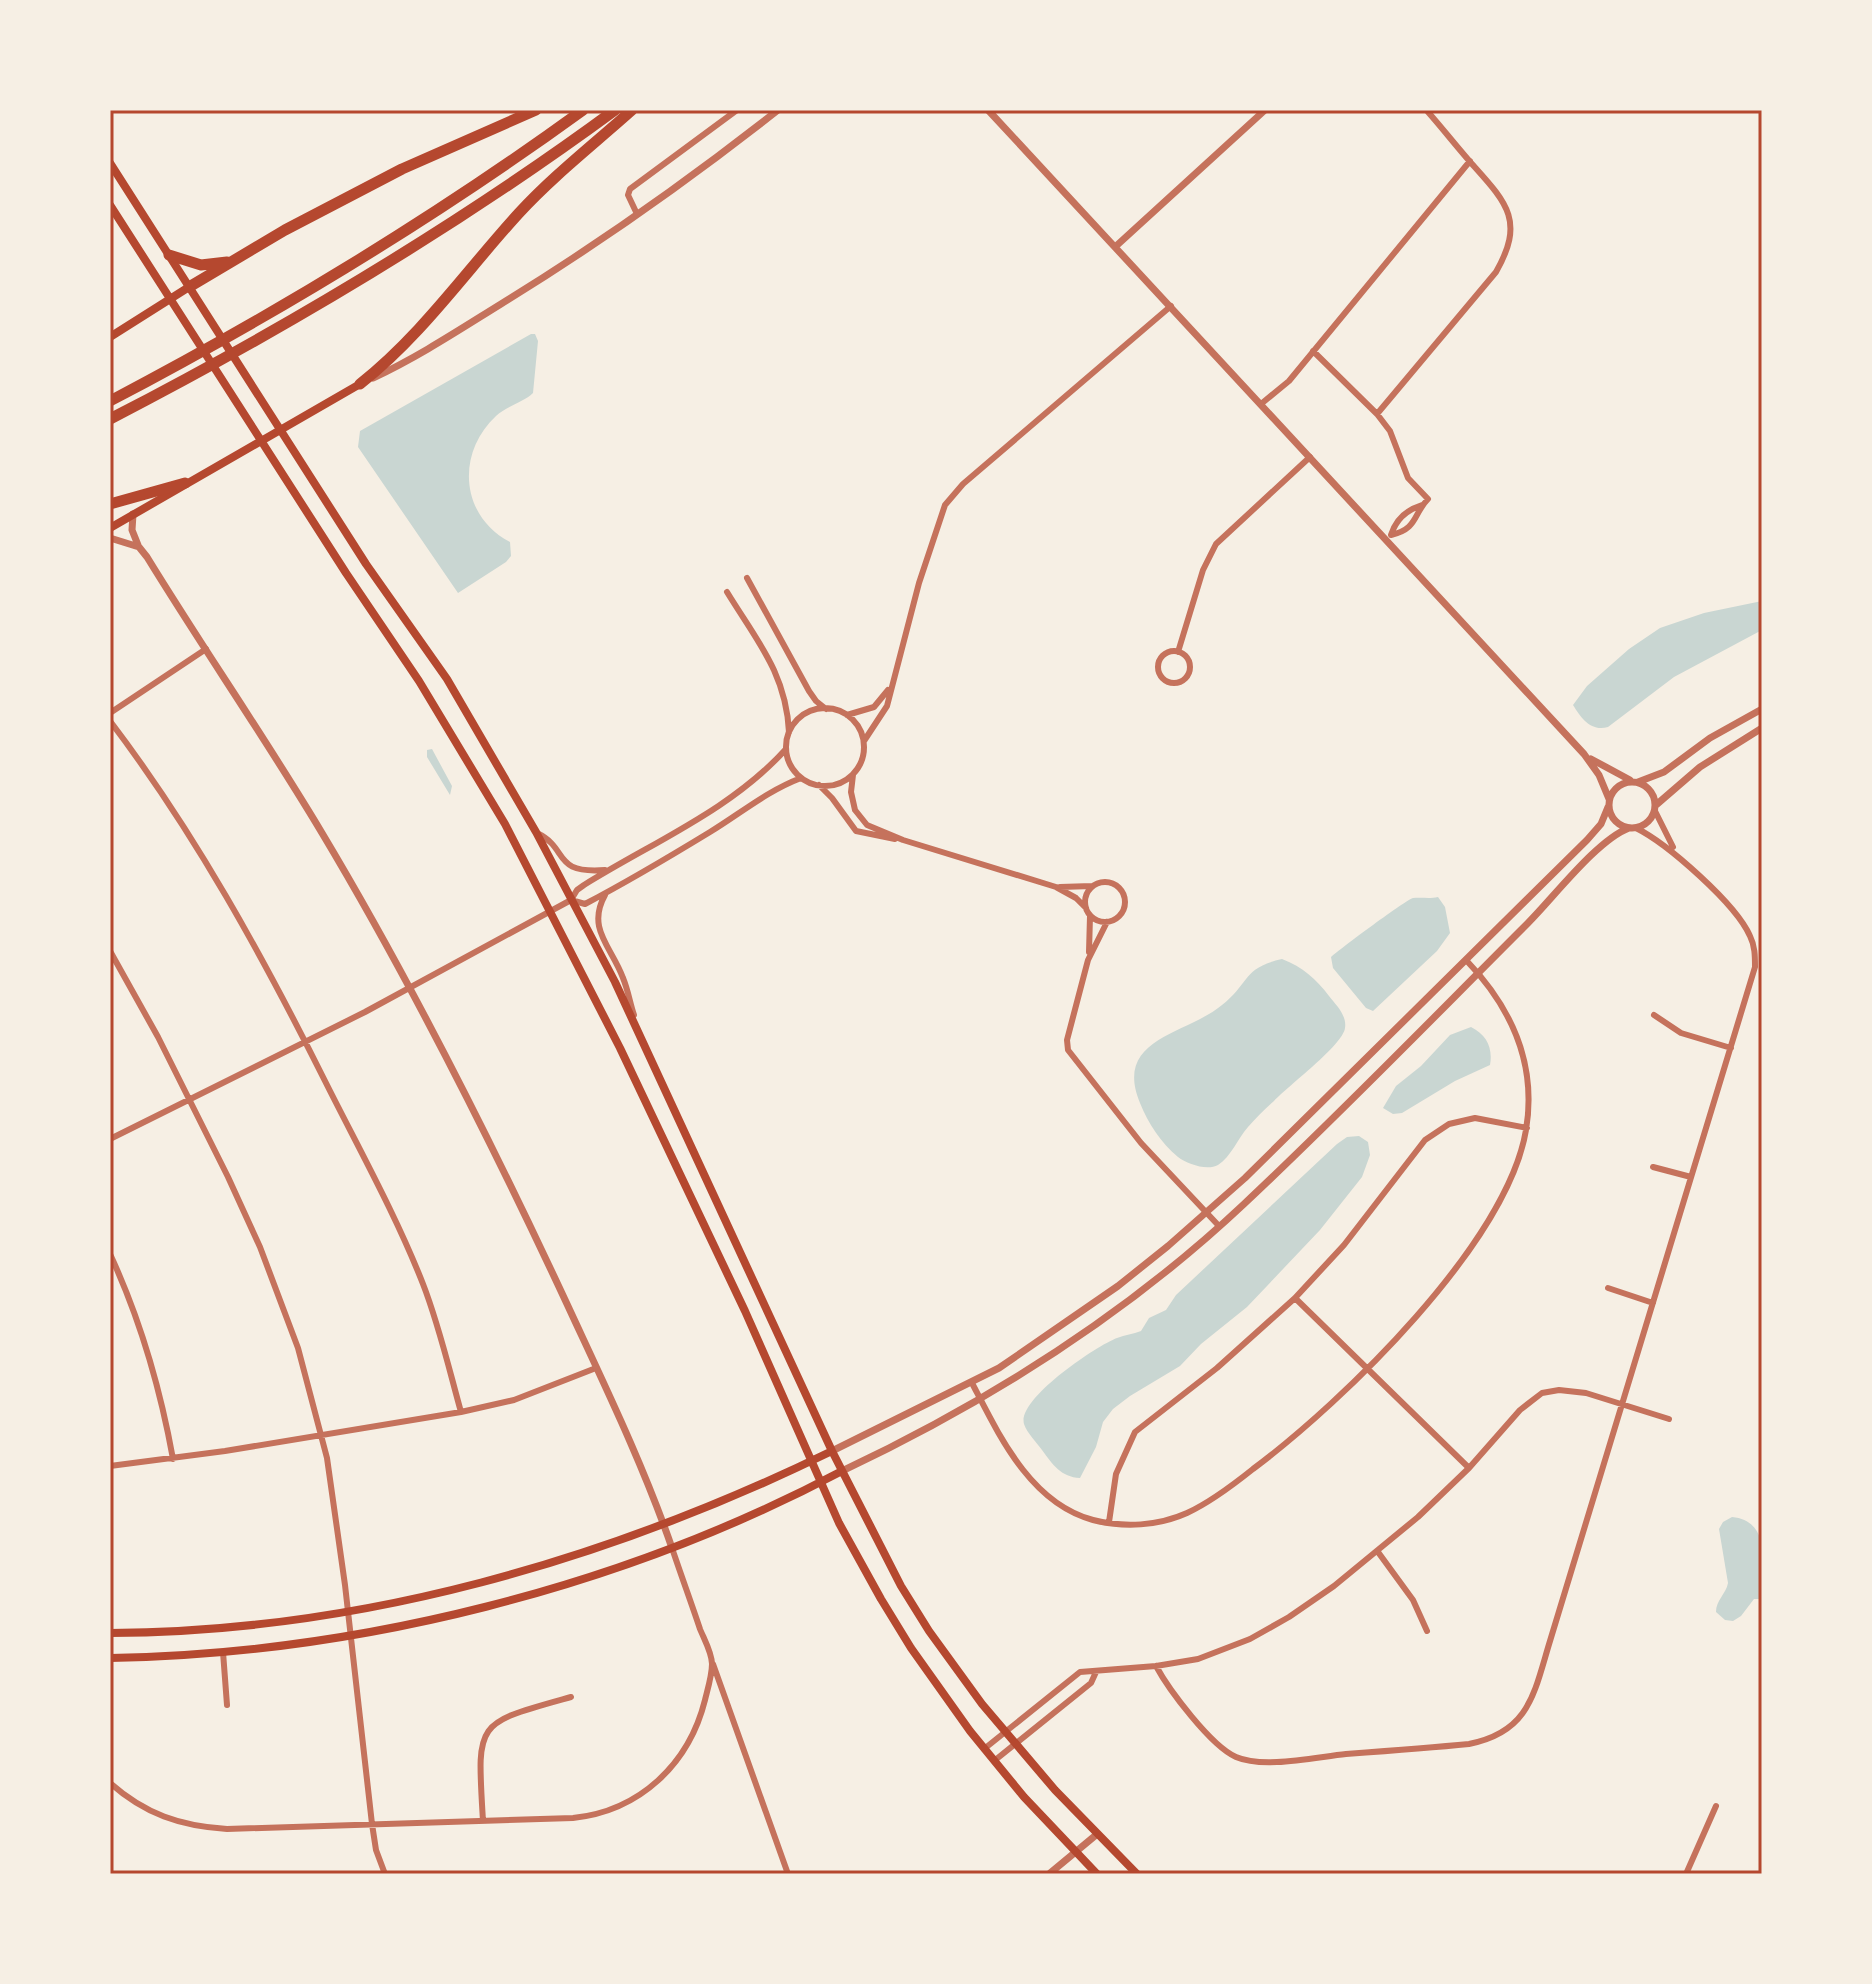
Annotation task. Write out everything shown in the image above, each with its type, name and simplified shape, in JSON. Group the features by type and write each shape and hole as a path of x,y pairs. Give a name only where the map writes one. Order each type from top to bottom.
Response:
{"highway":[{"path":"189,287 402,169 536,110"},
{"path":"110,401 352,265 489,176 583,110"},
{"path":"110,419 258,339 391,261 472,210 615,110"},
{"path":"360,384 405,346 537,194 632,110"},
{"path":"169,255 201,265 231,262"},
{"path":"110,504 185,483"}],"main road":[{"path":"110,163 366,564 447,679 536,832 638,1030 832,1451 909,1599 953,1665 1015,1743 1096,1835 1137,1874"},
{"path":"110,205 444,720 500,815 551,911 682,1177 839,1523 881,1599 928,1673 984,1749 1097,1874"},
{"path":"110,337 189,287"},
{"path":"110,528 259,439 360,384"},
{"path":"110,1633 258,1625 485,1582 584,1554 664,1525 754,1488 832,1451"},
{"path":"110,1658 223,1652 350,1634 501,1602 672,1548 740,1521 842,1471"}],"street":[{"path":"637,214 628,195 630,189 737,110"},
{"path":"360,384 425,351 539,281 716,158 778,110"},
{"path":"988,110 1388,537 1584,754 1599,775 1615,821 1633,828 1680,857"},
{"path":"1115,247 1265,110"},
{"path":"1377,414 1496,272 1507,253 1511,234 1502,197 1428,112"},
{"path":"1261,404 1289,381 1470,161"},
{"path":"864,741 887,706 919,583 945,505 963,484 1171,306"},
{"path":"1313,351 1377,414 1390,431 1408,478 1425,502"},
{"path":"1178,652 1203,570 1216,544 1310,457"},
{"path":"1388,537 1402,516 1425,502"},
{"path":"1388,537 1402,533 1419,516 1425,502"},
{"path":"133,514 132,530 139,547 320,830 410,988 513,1189 664,1525 788,1874"},
{"path":"110,538 139,547"},
{"path":"747,578 809,691 826,709 847,715 874,707 890,688"},
{"path":"110,1139 306,1042 571,900 577,890 733,797 771,767 786,749 789,732 787,704 778,675 727,592"},
{"path":"110,713 206,649"},
{"path":"1167,652 1178,652 1189,662 1189,672 1183,680 1169,683 1158,671 1159,660 1167,652"},
{"path":"789,732 807,712 826,709"},
{"path":"832,1451 999,1368 1118,1286 1207,1213 1587,840 1601,824 1615,788 1664,772 1710,738 1762,709"},
{"path":"847,715 860,730 864,741 864,754 853,775 851,792 855,810 867,825 903,840 1056,887 1076,898 1100,921 1107,922 1119,917 1125,904 1125,897 1112,883 1056,887"},
{"path":"110,721 201,852 253,940 306,1042 423,1283 461,1412"},
{"path":"842,1471 980,1399 1083,1334 1155,1280 1219,1226 1478,973 1605,842 1618,832 1649,821 1666,794 1700,767 1762,728"},
{"path":"786,749 794,771 801,778 819,785 830,786 853,775"},
{"path":"1156,1666 1174,1696 1215,1740 1232,1755 1245,1760 1279,1760 1469,1744 1496,1737 1515,1724 1530,1700 1755,967 1750,936 1735,914 1667,840 1651,791 1600,766 1584,754"},
{"path":"571,900 585,904 606,893 712,831 760,797 801,778"},
{"path":"819,785 856,831 873,837 903,840"},
{"path":"536,832 550,839 560,859 572,867 587,872 609,870"},
{"path":"1094,886 1086,896 1091,926 1088,960 1067,1040 1068,1050 1141,1143 1219,1226"},
{"path":"606,893 597,916 597,927 623,977 638,1030"},
{"path":"1088,960 1107,922"},
{"path":"110,951 190,1100 260,1247 298,1348 322,1435 338,1529 372,1824 376,1850 385,1874"},
{"path":"972,1383 1019,1463 1046,1494 1073,1512 1127,1525 1167,1520 1198,1507 1312,1423 1420,1312 1474,1242 1510,1180 1527,1128 1528,1081 1520,1041 1502,1005 1466,960"},
{"path":"1654,1015 1681,1033 1731,1048"},
{"path":"1109,1522 1116,1474 1135,1432 1217,1368 1295,1298 1344,1245 1425,1140 1437,1130 1475,1118 1527,1128"},
{"path":"1653,1167 1691,1177"},
{"path":"110,1254 133,1304 150,1353 173,1459"},
{"path":"1608,1288 1653,1303"},
{"path":"1295,1298 1469,1468"},
{"path":"110,1466 173,1459 461,1412 514,1400 596,1368"},
{"path":"984,1749 1080,1672 1198,1659 1260,1634 1334,1586 1378,1552 1469,1468 1520,1410 1542,1393 1571,1390 1669,1419"},
{"path":"1378,1552 1413,1600 1427,1631"},
{"path":"223,1652 227,1705"},
{"path":"110,1783 143,1809 199,1828 589,1816 607,1812 640,1796 665,1775 687,1747 703,1709 712,1661"},
{"path":"994,1761 1091,1683 1096,1672"},
{"path":"483,1821 480,1752 487,1731 511,1713 571,1697"},
{"path":"1686,1874 1716,1806"},
{"path":"1049,1874 1096,1835"}],"shaded area":[{"path":"535,334 538,341 533,393 496,416 483,431 470,465 469,483 473,500 481,517 493,531 510,542 511,556 458,593 358,447 360,431"},
{"path":"1762,601 1762,630 1674,677 1608,727 1592,726 1573,705 1587,686 1629,649 1660,628 1704,613"},
{"path":"432,749 452,786 450,795 427,757 427,750"},
{"path":"1438,897 1445,907 1450,933 1437,951 1373,1011 1366,1008 1333,968 1331,957 1408,900"},
{"path":"1282,959 1308,974 1338,1007 1345,1023 1342,1035 1325,1055 1254,1120 1223,1162 1208,1167 1186,1162 1166,1145 1147,1118 1134,1081 1136,1064 1157,1041 1207,1015 1231,997 1253,972"},
{"path":"1471,1027 1488,1043 1490,1065 1455,1081 1402,1113 1393,1114 1383,1108 1396,1086 1421,1066 1450,1035"},
{"path":"1359,1136 1368,1142 1370,1155 1362,1177 1320,1230 1247,1307 1201,1344 1180,1366 1113,1409 1103,1422 1096,1447 1080,1478 1058,1469 1024,1424 1025,1413 1033,1401 1060,1375 1093,1351 1117,1338 1141,1331 1149,1318 1166,1310 1176,1295 1337,1144 1347,1137"},
{"path":"1732,1517 1745,1520 1754,1527 1760,1537 1763,1560 1762,1599 1754,1599 1733,1621 1725,1620 1716,1612 1728,1583 1719,1529 1723,1522"}]}
